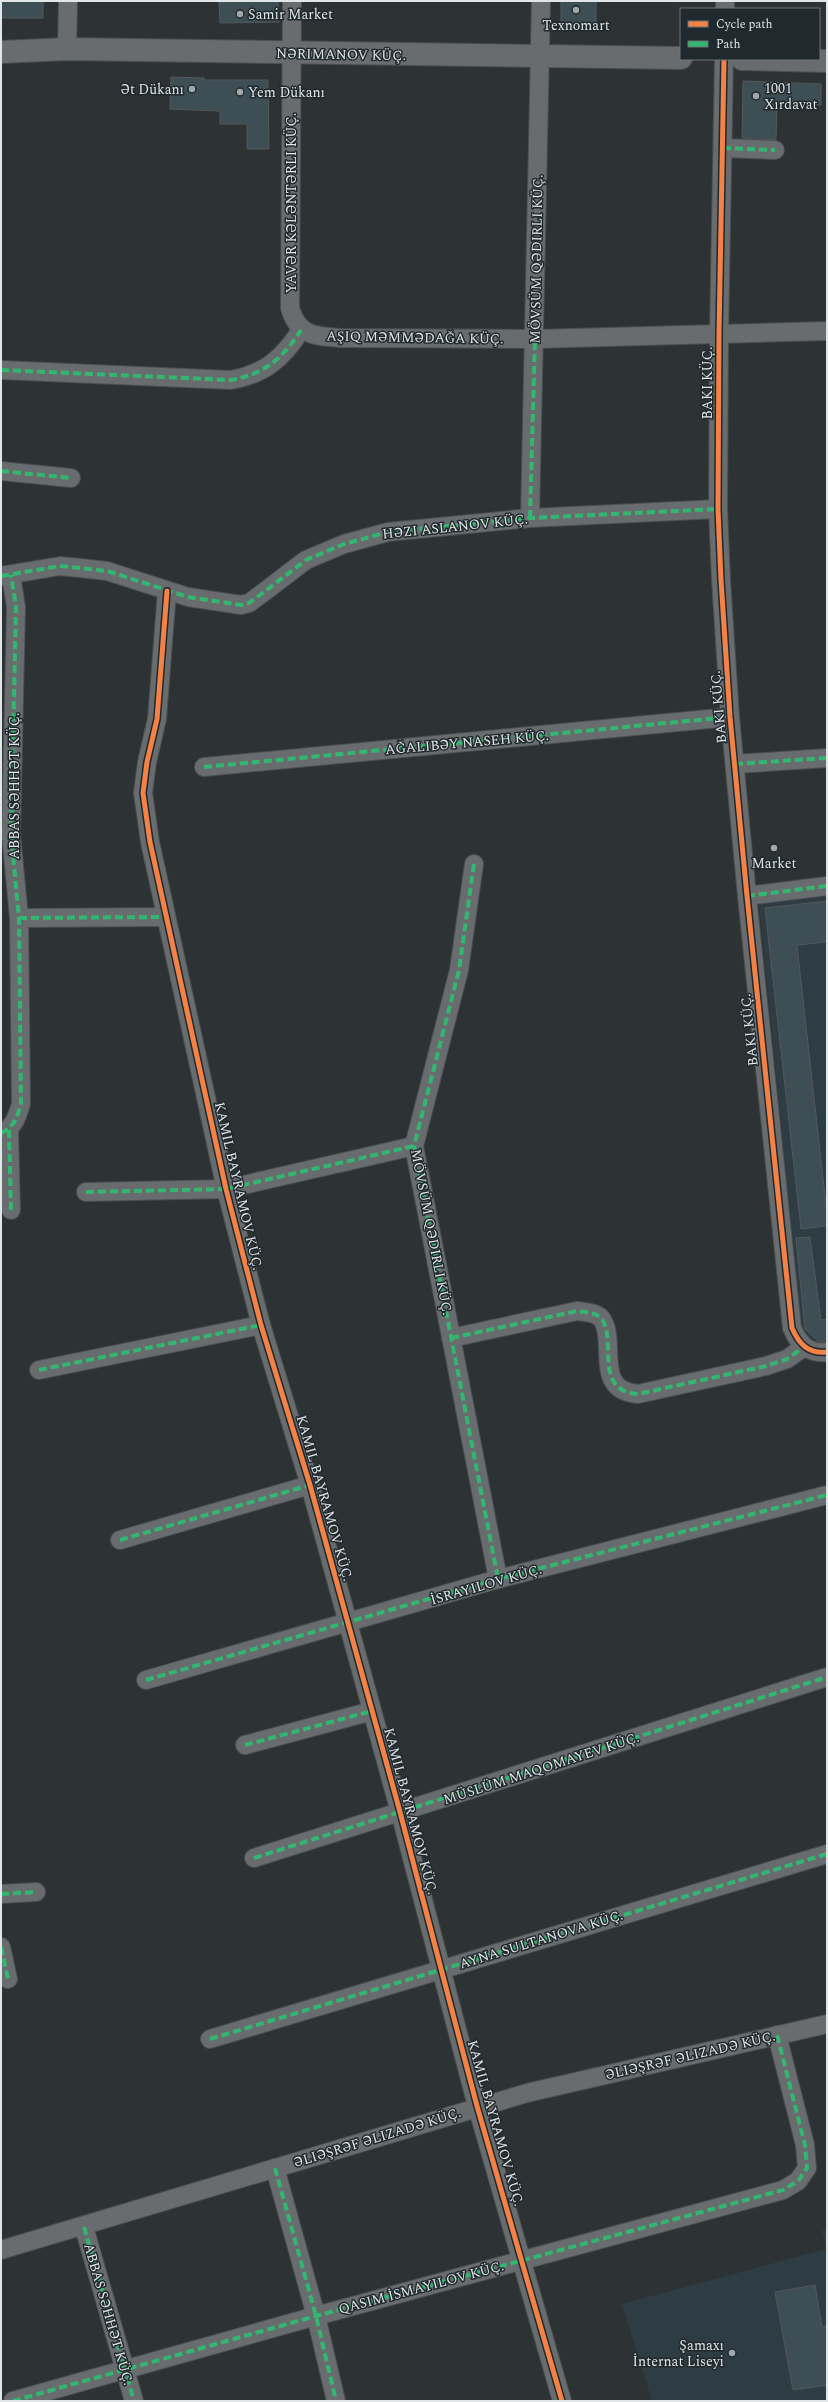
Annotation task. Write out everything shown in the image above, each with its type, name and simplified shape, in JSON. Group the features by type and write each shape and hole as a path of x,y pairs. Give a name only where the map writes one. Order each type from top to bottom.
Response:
{"main road":[{"name":"NƏRIMANOV KÜÇ.","path":"1,52 67,49 292,54 680,58"},
{"path":"784,60 827,61"}],"street":[{"path":"67,49 68,1"},
{"name":"YAVƏR KƏLƏNTƏRLI KÜÇ.","path":"292,1 290,308 293,319 301,330"},
{"name":"MÖVSÜM QƏDIRLI KÜÇ.","path":"530,518 541,1"},
{"path":"724,60 719,334 718,509 730,717 792,1328 797,1340 804,1347 819,1353 827,1352"},
{"path":"722,148 775,150"},
{"path":"1,370 231,380 256,374 264,370 284,352 301,330 316,336 341,338 534,339 827,331"},
{"path":"1,471 71,478"},
{"name":"HƏZI ASLANOV KÜÇ.","path":"6,576 60,566 107,571 167,591 240,605 250,603 306,560 344,544 388,532 530,518 718,509"},
{"name":"ABBAS SƏHHƏT KÜÇ.","path":"5,1132 16,1119 20,1104 19,918 11,834 16,607 6,576"},
{"name":"KAMIL BAYRAMOV KÜÇ.","path":"167,591 157,719 147,762 143,793 150,842 166,917 226,1189 261,1325 310,1485 400,1812 477,2106 523,2260 562,2401"},
{"name":"AĞALIBƏY NASEH KÜÇ.","path":"204,767 730,717"},
{"path":"735,764 827,758"},
{"name":"MÖVSÜM QƏDIRLI KÜÇ.","path":"474,864 459,970 414,1146 498,1579"},
{"path":"747,896 827,886"},
{"path":"19,918 166,917"},
{"path":"5,1132 11,1210"},
{"path":"86,1192 226,1189 414,1146"},
{"path":"451,1338 577,1312 593,1313 601,1318 605,1330 611,1374 615,1386 627,1394 638,1394 766,1366 787,1359 804,1347"},
{"path":"40,1370 261,1325"},
{"path":"120,1540 310,1485"},
{"path":"146,1680 498,1579 827,1494"},
{"name":"MÜSLÜM MAQOMAYEV KÜÇ.","path":"254,1858 827,1677"},
{"path":"245,1745 372,1711"},
{"name":"AYNA SULTANOVA KÜÇ.","path":"210,2039 827,1854"},
{"path":"1,1894 36,1892"},
{"path":"1,1947 8,1978"},
{"name":"ƏLIƏŞRƏF ƏLIZADƏ KÜÇ.","path":"1,2250 477,2106 593,2077 827,2024"},
{"path":"14,2401 316,2316 783,2190 798,2182 807,2168 805,2145 777,2036"},
{"path":"276,2168 316,2316 336,2401"},
{"name":"ABBAS SƏHHƏT KÜÇ.","path":"84,2226 134,2401"}],"shaded area":[{"path":"827,895 827,1346 811,1343 802,1329 759,904"},
{"name":"Şamaxı İnternat Liseyi","path":"827,2229 827,2401 652,2401 622,2304 826,2249 822,2230"}],"building":[{"path":"1,1 43,1 43,18 1,18"},
{"path":"561,1 596,1 596,27 561,27"},
{"path":"219,2 278,2 279,22 220,23"},
{"path":"171,77 204,78 204,80 268,80 269,149 247,149 247,124 220,124 220,111 170,109"},
{"path":"743,81 821,84 821,105 777,104 776,140 742,138"},
{"path":"827,901 827,942 797,945 827,1214 827,1226 801,1229 765,908"},
{"path":"810,1237 821,1320 827,1319 827,1342 818,1341 805,1329 796,1238"},
{"path":"815,2285 822,2327 827,2326 827,2385 793,2390 775,2292"}],"marked path":[{"path":"723,148 775,150"},
{"path":"1,370 231,380 254,374 272,363 280,357 301,330"},
{"path":"530,518 535,339"},
{"path":"1,471 71,478"},
{"path":"1,576 60,566 107,571 188,597 241,605 249,603 306,560 344,544 388,532 530,518 718,509"},
{"path":"1,1133 12,1125 21,1104 19,918 11,834 16,607 11,575"},
{"path":"204,767 730,717"},
{"path":"735,764 827,758"},
{"path":"474,864 459,970 414,1146 498,1579"},
{"path":"747,896 827,886"},
{"path":"19,918 166,917"},
{"path":"9,1130 11,1210"},
{"path":"86,1192 226,1189 414,1146"},
{"path":"451,1338 577,1311 593,1313 601,1318 606,1327 609,1363 615,1384 624,1391 638,1394 766,1366 787,1359 804,1347"},
{"path":"39,1370 261,1325"},
{"path":"120,1540 310,1485"},
{"path":"146,1680 498,1579 827,1495"},
{"path":"254,1858 827,1677"},
{"path":"245,1745 372,1711"},
{"path":"210,2039 827,1854"},
{"path":"1,1894 36,1892"},
{"path":"1,1947 8,1979"},
{"path":"13,2401 316,2316 783,2190 798,2181 807,2168 805,2145 777,2035"},
{"path":"275,2168 316,2316 336,2401"},
{"path":"84,2227 134,2401"}],"cycle path":[{"name":"BAKI KÜÇ.","path":"724,60 719,334 718,509 730,717 792,1328 801,1343 809,1350 827,1352"},
{"path":"167,591 157,719 147,762 143,793 150,842 226,1189 261,1325 310,1485 400,1812 477,2106 562,2401"}],"place":[{"name":"Texnomart","path":"576,10"},
{"name":"Samir Market","path":"240,14"},
{"name":"Ət Dükanı","path":"192,89"},
{"name":"Yem Dükanı","path":"240,92"},
{"name":"1001 Xırdavat","path":"756,96"},
{"name":"Market","path":"774,848"},
{"name":"Şamaxı İnternat Liseyi","path":"732,2353"}]}
